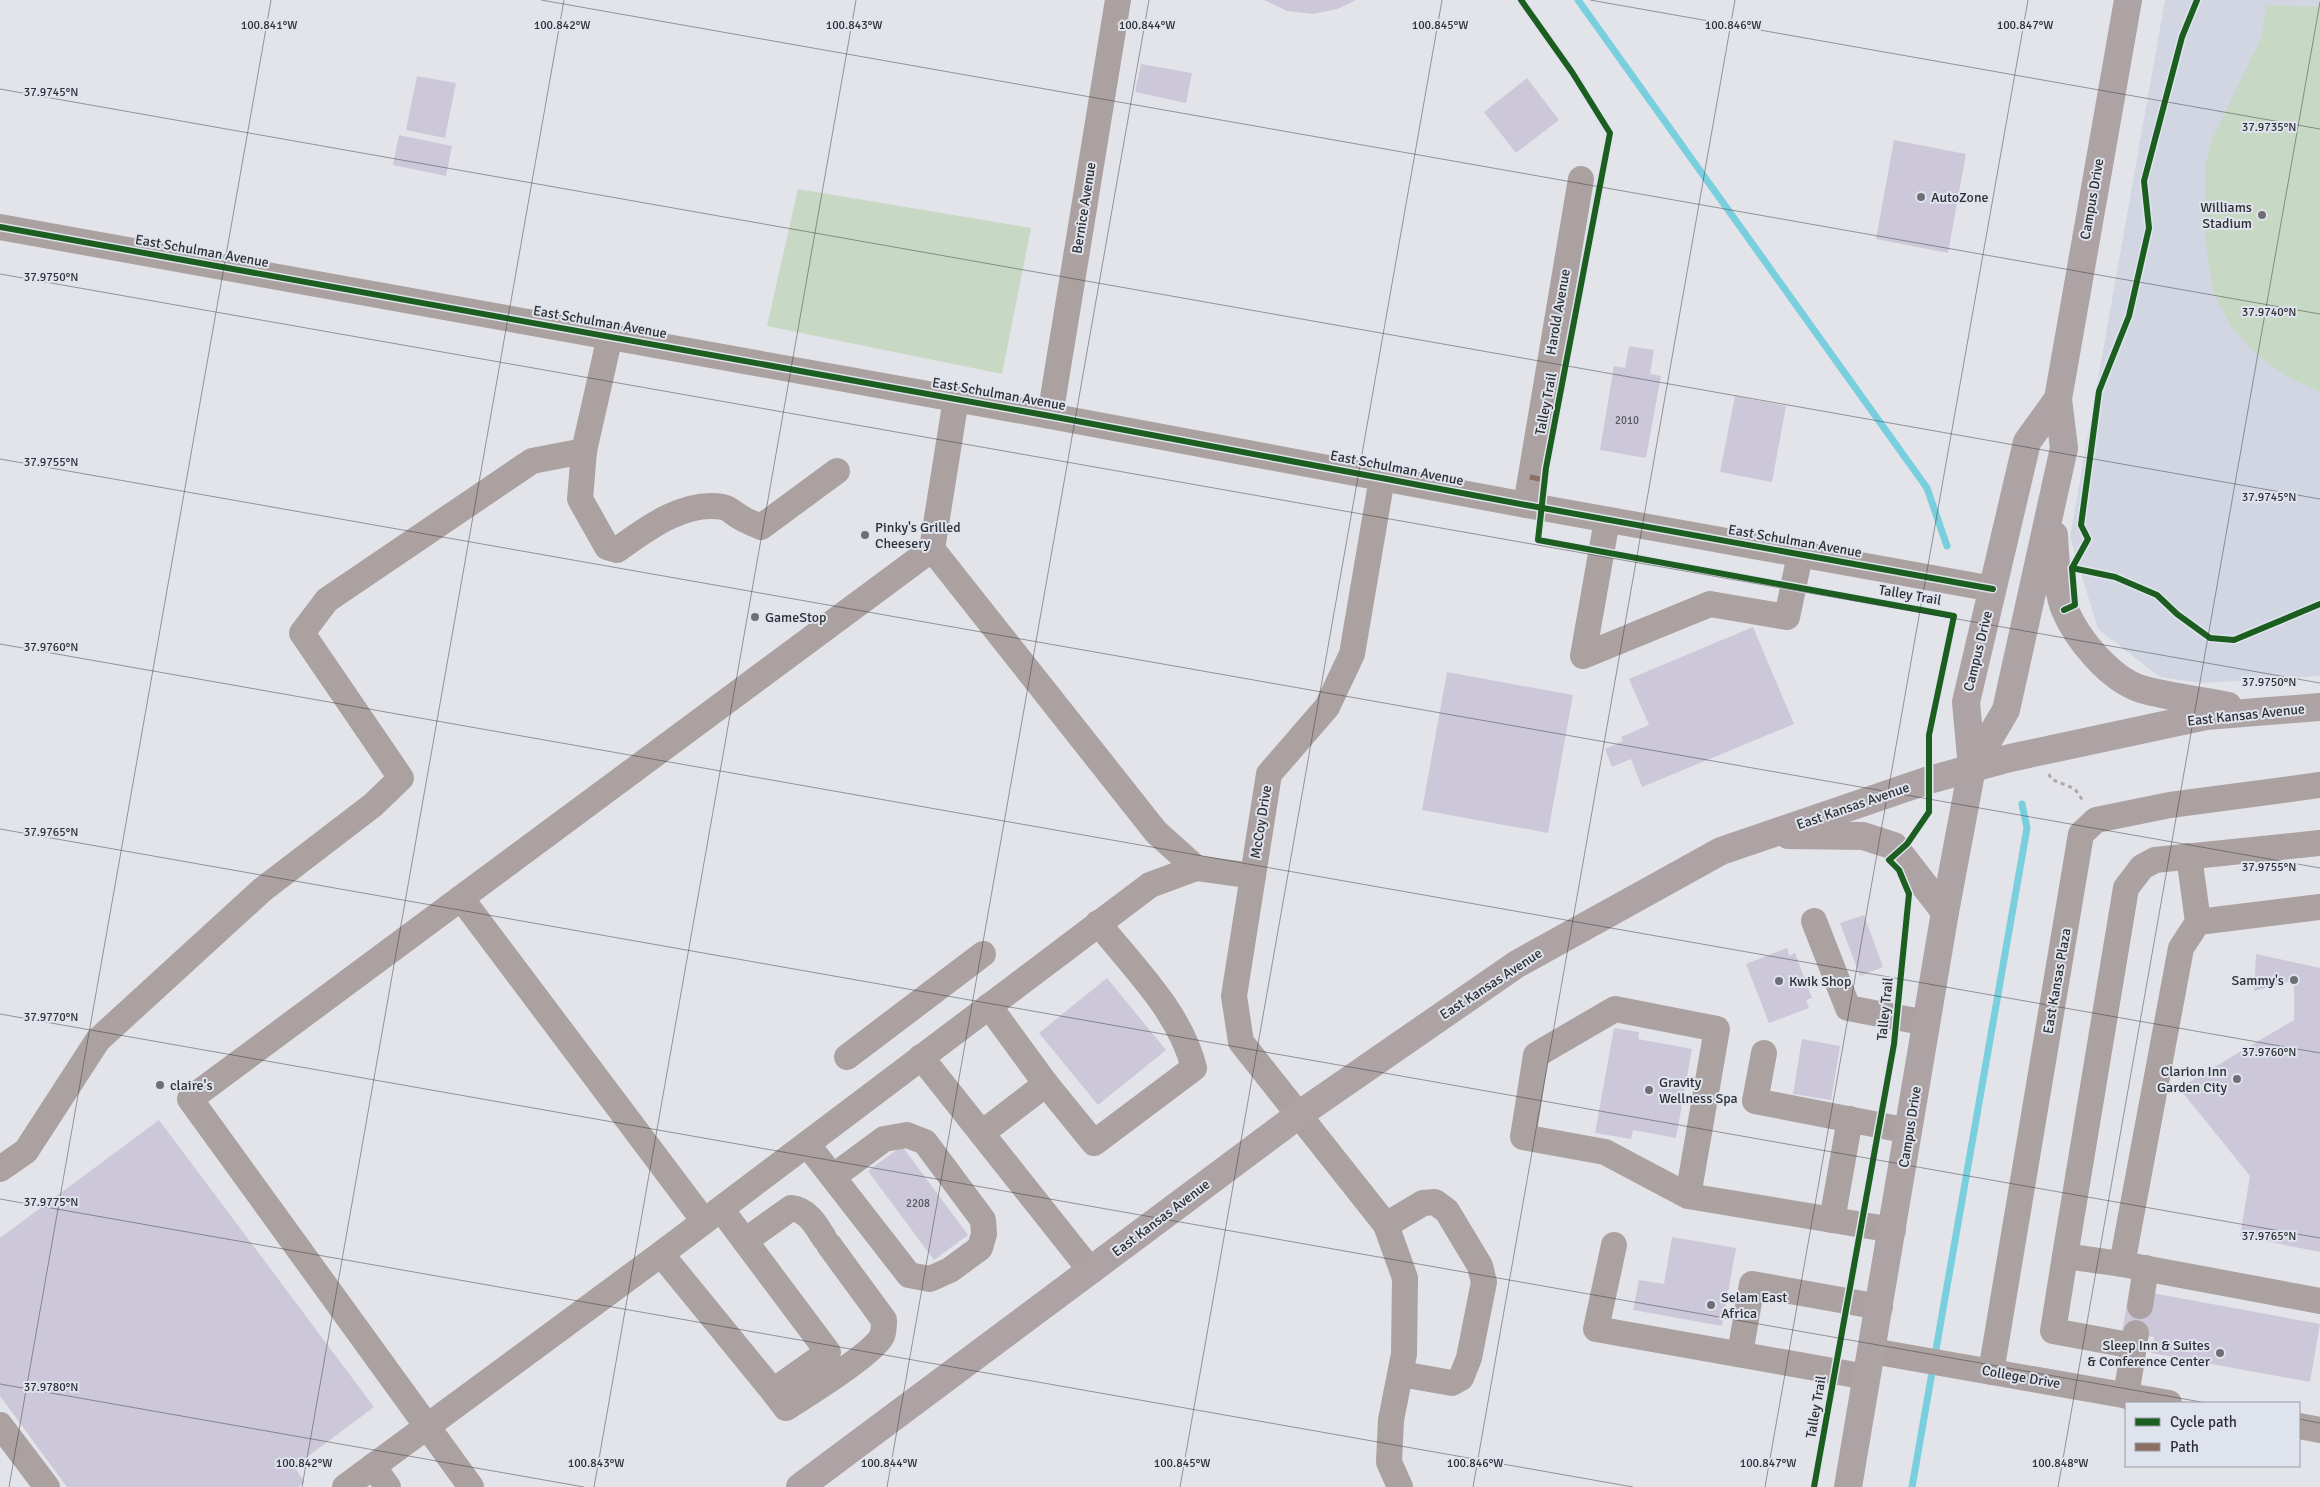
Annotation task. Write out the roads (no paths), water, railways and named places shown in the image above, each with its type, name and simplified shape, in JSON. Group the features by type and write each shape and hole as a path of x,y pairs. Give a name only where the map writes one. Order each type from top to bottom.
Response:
{"main road":[{"name":"Campus Drive","path":"1972,768 2006,710 2064,448 2058,399 2128,0"},
{"name":"Campus Drive","path":"1848,1487 1880,1308 1945,912 1972,768 1966,702 2028,442 2058,399"},
{"path":"2052,503 2056,563 2064,610 2087,647 2113,673 2139,688 2261,712"},
{"name":"East Kansas Avenue","path":"800,1487 1300,1114 1516,964 1721,851 1972,768 2206,716 2320,707"},
{"path":"1771,834 1863,836 1894,846 1945,912"}],"street":[{"name":"Bernice Avenue","path":"1050,416 1118,0"},
{"name":"Harold Avenue","path":"1526,505 1581,178"},
{"name":"East Schulman Avenue","path":"0,227 610,336 1607,520 1993,589"},
{"path":"610,336 584,451 580,499 607,547 617,550 650,526 675,513 708,506 725,507 739,517 761,527 837,470"},
{"path":"471,1487 190,1099 932,549 956,399"},
{"path":"0,1169 26,1151 98,1040 262,890 373,805 401,778 302,633 327,600 532,461 584,451"},
{"name":"McCoy Drive","path":"1382,478 1352,654 1327,707 1269,774 1234,996 1241,1042 1300,1114 1386,1225 1405,1278 1404,1354 1391,1420 1390,1462 1392,1485"},
{"path":"1607,520 1583,656 1710,604 1787,617 1800,555"},
{"path":"932,549 1156,832 1196,868"},
{"name":"East Kansas Plaza","path":"1991,1372 2081,834 2096,820 2178,803 2320,785"},
{"path":"2126,1396 2135,1340 2053,1331 2126,888 2142,867 2155,860 2320,843"},
{"path":"2140,1306 2134,1266 2181,948 2198,922 2189,856"},
{"path":"345,1487 661,1254 1150,885 1196,868 1253,876"},
{"path":"461,898 712,1215 744,1241 828,1352 780,1400"},
{"path":"2198,922 2320,907"},
{"path":"1814,921 1848,1008 1927,1022"},
{"path":"989,1006 1046,1084 1094,1143 1194,1068 1189,1047 1166,1007 1098,923"},
{"path":"847,1057 983,954"},
{"path":"1688,1196 1717,1030 1616,1009 1536,1055 1523,1136 1605,1152 1688,1196 1893,1230"},
{"path":"1764,1053 1755,1101 1909,1131"},
{"path":"921,1057 1091,1271"},
{"path":"982,1133 1046,1084"},
{"path":"1832,1220 1850,1119"},
{"path":"807,1144 910,1275 930,1280 950,1270 980,1248 984,1234 983,1220 924,1142 907,1135 884,1138 834,1176"},
{"path":"1386,1225 1423,1203 1435,1202 1447,1211 1480,1266 1484,1282 1469,1358 1462,1378 1452,1383 1401,1374"},
{"path":"744,1241 791,1208 800,1209 809,1216 884,1320 883,1334 878,1341 856,1360 780,1400"},
{"name":"College Drive","path":"1614,1245 1596,1328 1740,1354 1870,1364 1902,1357 2163,1402"},
{"path":"661,1254 780,1400"},
{"path":"2065,1256 2134,1266 2320,1301"},
{"path":"1740,1354 1752,1284 1880,1308"},
{"path":"0,1424 47,1487"},
{"path":"2300,1426 2320,1430"},
{"path":"373,1466 388,1487"}],"waterway":[{"path":"1578,0 1927,488 1947,546"},
{"path":"1912,1487 2027,828 2022,804"}],"place":[{"name":"AutoZone","path":"1921,197"},
{"name":"Williams Stadium","path":"2262,215"},
{"name":"Pinky's Grilled Cheesery","path":"865,535"},
{"name":"GameStop","path":"755,617"},
{"name":"Sammy's","path":"2294,980"},
{"name":"Kwik Shop","path":"1779,981"},
{"name":"Clarion Inn Garden City","path":"2237,1079"},
{"name":"claire's","path":"160,1085"},
{"name":"Gravity Wellness Spa","path":"1649,1090"},
{"name":"Selam East Africa","path":"1711,1305"},
{"name":"Sleep Inn & Suites & Conference Center","path":"2220,1353"}]}
